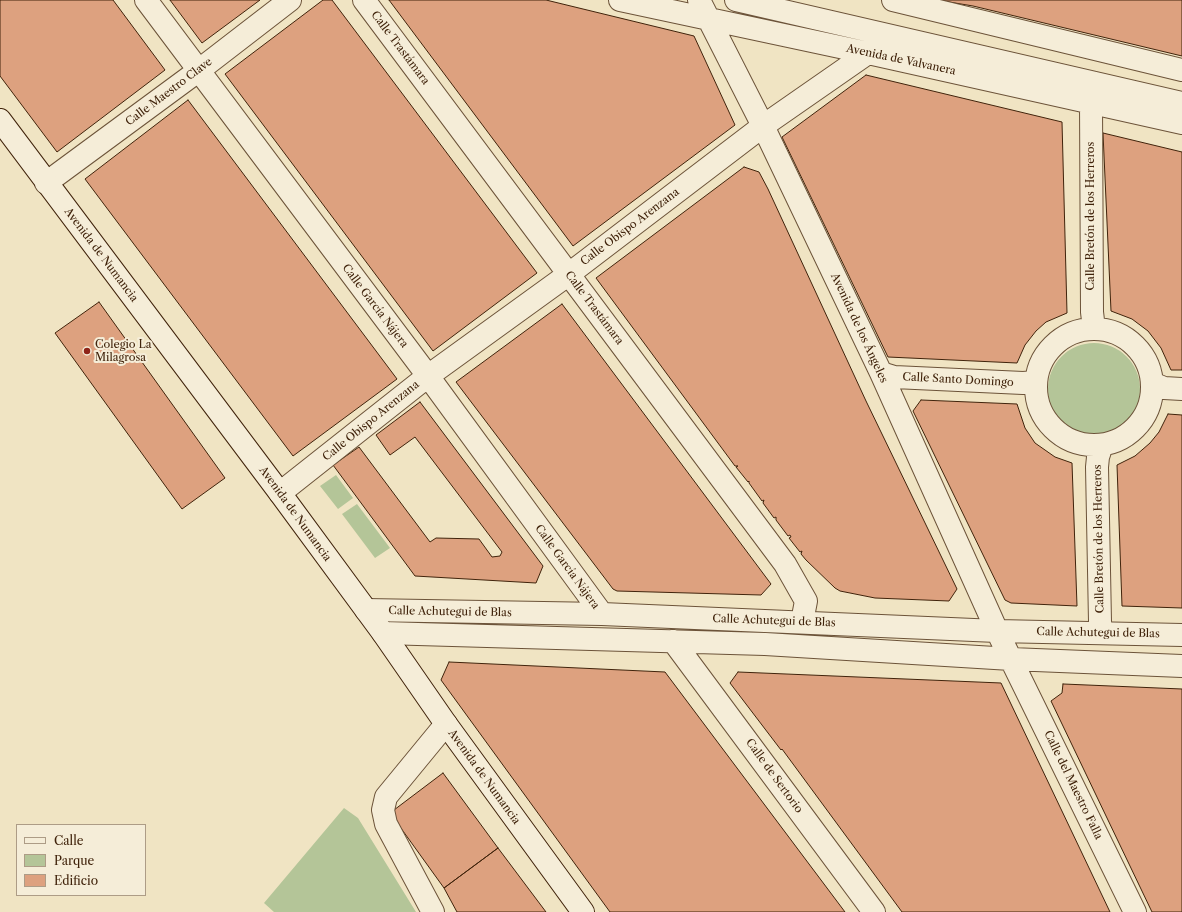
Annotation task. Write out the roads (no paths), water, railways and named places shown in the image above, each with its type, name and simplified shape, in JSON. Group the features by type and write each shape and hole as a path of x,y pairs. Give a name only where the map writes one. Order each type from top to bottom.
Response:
{"street":[{"name":"Calle García Nájera","path":"146,0 428,376 602,614"},
{"name":"Calle Maestro Clave","path":"46,183 198,71 290,0"},
{"name":"Calle Trastámara","path":"364,0 785,564 806,601 802,622"},
{"name":"Avenida de Valvanera","path":"620,0 868,53 1182,123"},
{"name":"Avenida de los Ángeles","path":"699,0 763,126 881,373 1011,659"},
{"name":"Avenida de Valvanera","path":"736,0 1182,103"},
{"path":"893,0 1182,70"},
{"name":"Calle Obispo Arenzana","path":"280,493 428,376 569,274 763,126 868,53"},
{"name":"Calle Bretón de los Herreros","path":"1091,102 1092,312 1094,329"},
{"name":"Avenida de Numancia","path":"0,120 280,493 383,633 446,724 583,912"},
{"path":"1094,329 1112,332 1127,339 1140,351 1148,366 1152,383 1151,401 1144,417 1133,430 1119,440 1102,445 1084,445 1068,440 1054,429 1043,416 1039,405 1036,382 1040,365 1053,346 1062,338 1077,331 1094,329"},
{"name":"Calle Santo Domingo","path":"881,373 894,377 1023,383 1036,382"},
{"path":"1152,383 1164,388 1182,389"},
{"name":"Calle Bretón de los Herreros","path":"1102,445 1098,457 1097,467 1100,622 1102,633"},
{"name":"Calle Achutegui de Blas","path":"366,610 602,614 997,631 1182,635"},
{"name":"Calle Achutegui de Blas","path":"383,633 765,644 1011,659 1182,666"},
{"name":"Calle de Sertorio","path":"673,641 874,912"},
{"name":"Calle del Maestro Falla","path":"1011,659 1135,912"},
{"path":"433,912 386,824 383,810 386,797 446,724"},
{"path":"417,880 444,904 449,912"}],"place":[{"name":"Colegio La Milagrosa","path":"87,351"}]}
